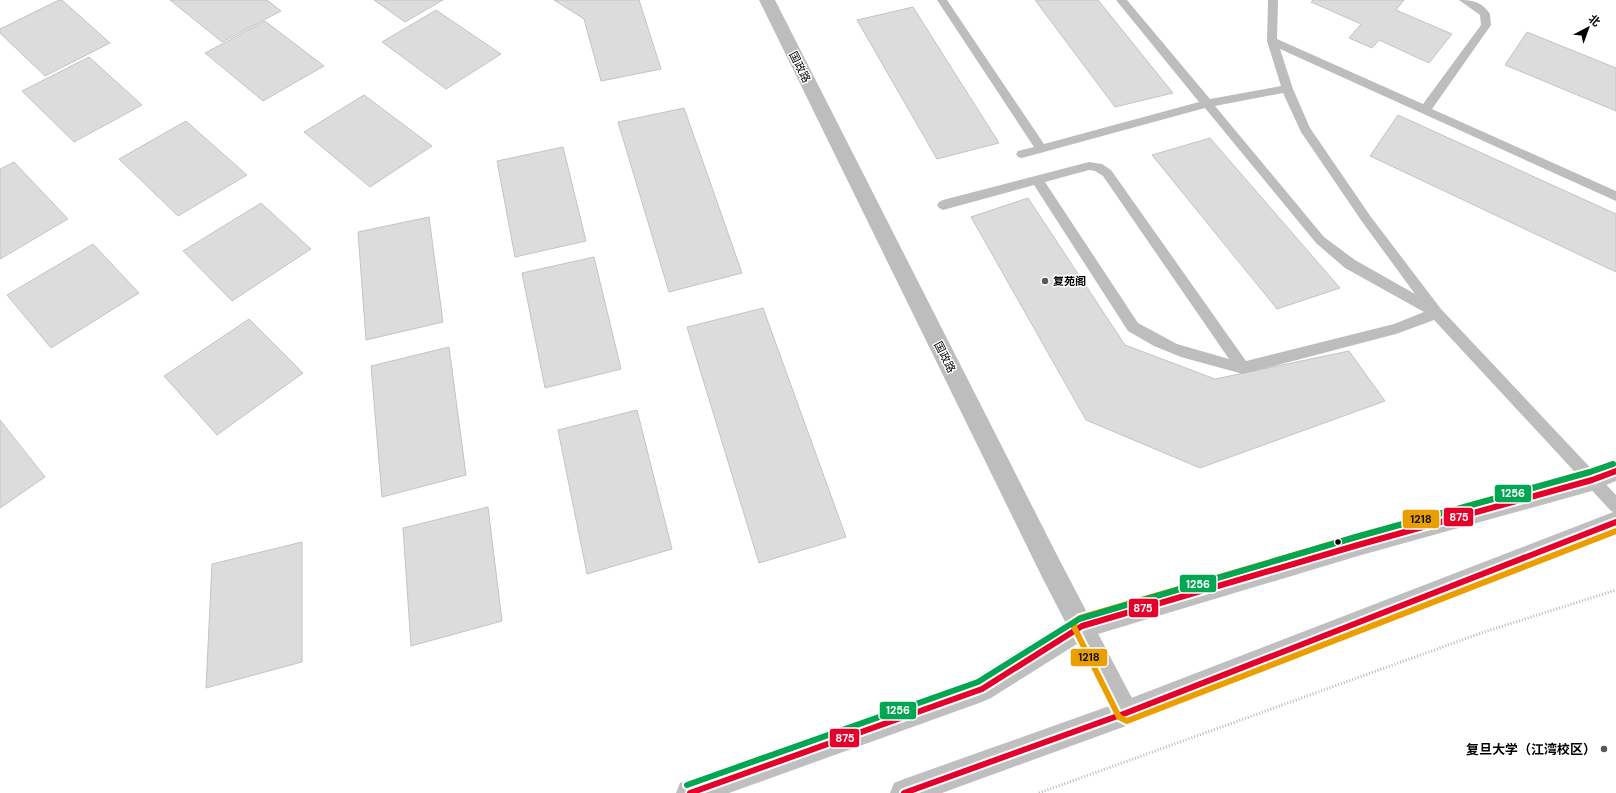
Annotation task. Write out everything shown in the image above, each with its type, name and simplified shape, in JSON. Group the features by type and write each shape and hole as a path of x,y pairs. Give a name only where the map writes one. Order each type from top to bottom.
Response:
{"main road":[{"path":"690,793 982,689 1082,626 1358,545 1616,472"},
{"path":"904,793 1126,713 1616,522"}],"street":[{"name":"国政路","path":"766,0 1037,542 1126,713"}],"lane":[{"path":"942,0 1041,148"},
{"path":"1121,0 1320,240 1350,264 1436,313"},
{"path":"1273,0 1272,40 1287,89 1305,129 1367,220 1436,313 1616,506"},
{"path":"1425,110 1486,24 1485,14 1474,5 1464,0"},
{"path":"1272,40 1616,196"},
{"path":"1022,154 1206,104 1287,89"},
{"path":"943,205 1089,166 1098,167 1107,173 1243,368"},
{"path":"1037,180 1133,327 1149,338 1221,364 1243,368 1396,329 1436,313"}],"path":[{"path":"1040,793 1484,632 1616,590"}],"building":[{"path":"59,0 62,0 110,43 45,76 0,33 0,29"},
{"path":"170,0 267,0 281,11 222,42"},
{"path":"374,0 443,0 405,22"},
{"path":"554,0 639,0 661,69 601,81 584,19"},
{"path":"1035,0 1098,0 1173,93 1115,107"},
{"path":"1313,0 1404,0 1396,10 1452,34 1429,63 1379,40 1372,48 1349,38 1361,24 1311,2"},
{"path":"913,7 999,143 937,159 857,20"},
{"path":"436,10 501,54 446,89 382,42"},
{"path":"265,21 324,66 263,101 205,53"},
{"path":"1527,32 1616,68 1616,111 1505,65"},
{"path":"89,57 142,105 74,142 22,91"},
{"path":"364,95 432,146 370,187 304,132"},
{"path":"684,108 742,273 669,292 618,122"},
{"path":"1398,115 1616,214 1616,272 1370,156"},
{"path":"186,121 247,175 178,216 119,159"},
{"path":"1210,138 1340,288 1277,309 1152,155"},
{"path":"563,147 586,241 515,257 497,161"},
{"path":"14,162 68,219 0,259 0,169"},
{"name":"复苑阁","path":"1028,198 1125,345 1215,379 1349,351 1385,401 1200,468 1086,420 971,217"},
{"path":"261,203 311,249 232,301 183,251"},
{"path":"429,217 443,322 366,340 358,232"},
{"path":"93,244 139,293 51,348 7,295"},
{"path":"594,257 621,369 545,388 522,273"},
{"path":"763,308 846,537 759,563 687,327"},
{"path":"249,319 303,373 217,435 164,376"},
{"path":"449,347 466,475 382,497 371,366"},
{"path":"637,410 672,549 587,574 558,430"},
{"path":"0,420 45,477 0,508"},
{"path":"488,507 502,621 411,646 403,528"},
{"path":"302,542 302,662 206,688 212,564"}],"transit line":[{"name":"1218","path":"1613,464 1590,472 1356,537 1080,618 1075,622 1074,627 1119,717 1127,721 1616,531"},
{"name":"1256","path":"687,785 978,682 1079,619 1356,537 1590,472 1613,464"},
{"name":"875","path":"690,793 982,689 1082,626 1358,545 1592,480 1616,471"},
{"name":"875","path":"904,793 1126,713 1616,522"}],"place":[{"name":"复苑阁","path":"1045,281"},
{"name":"复旦大学（江湾校区）","path":"1604,749"}]}
